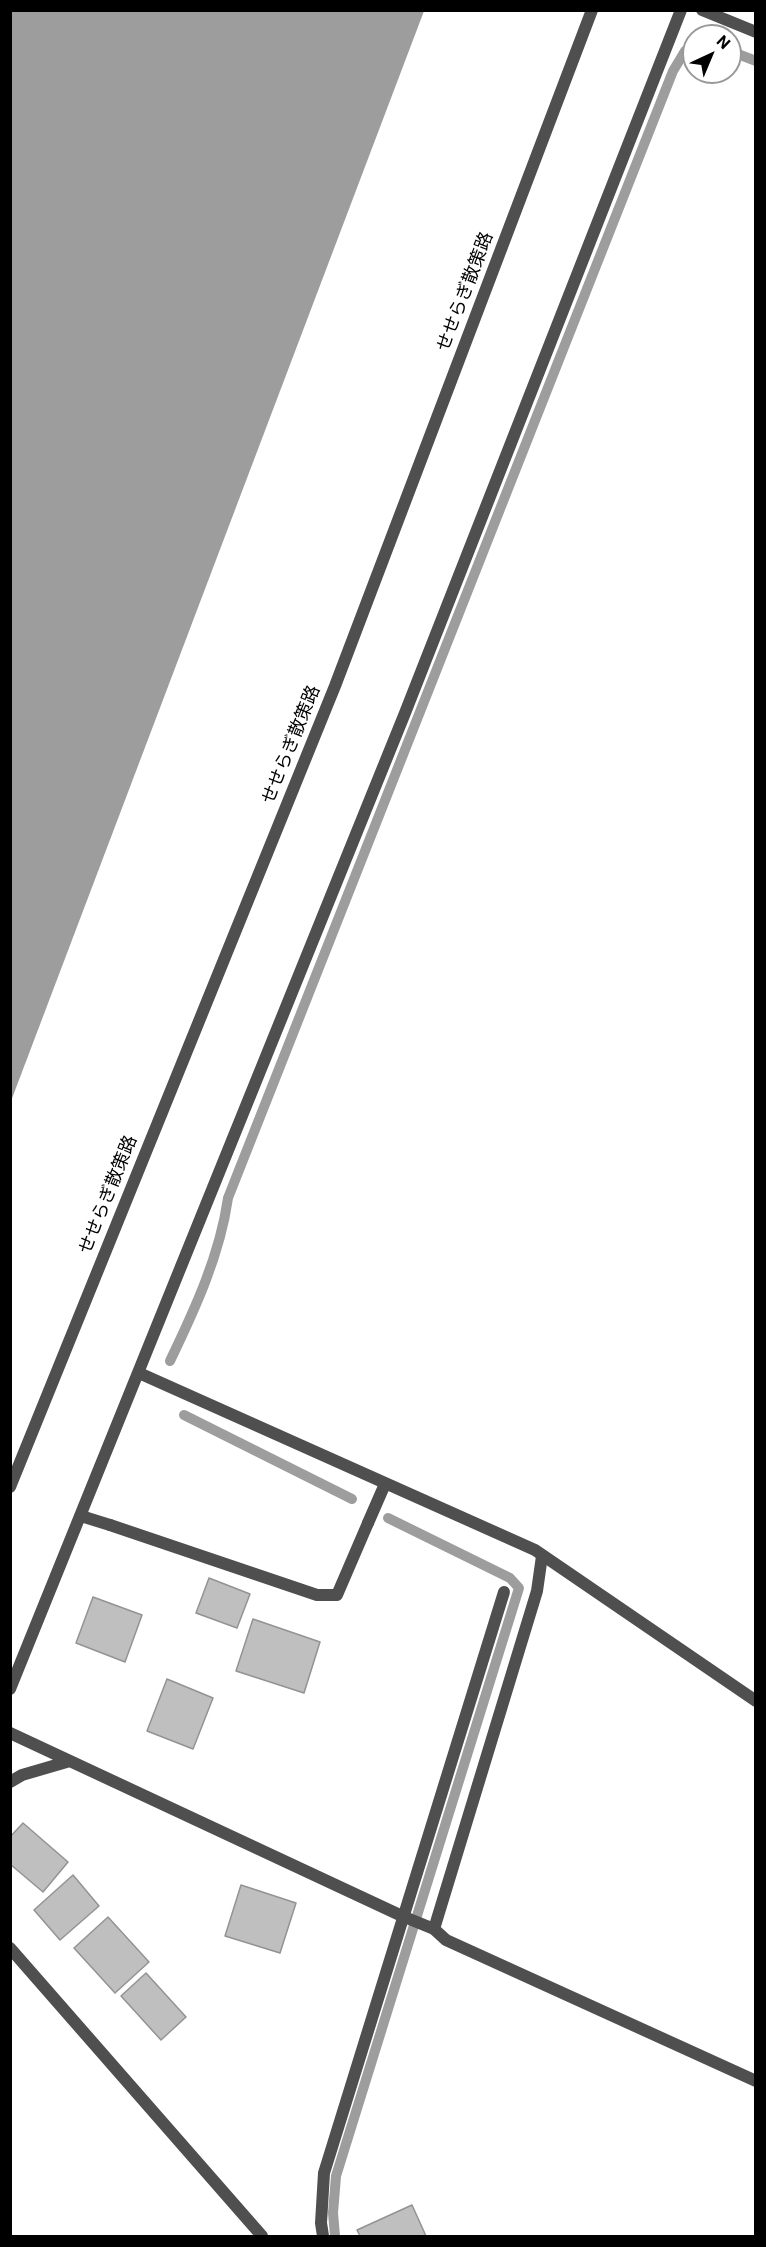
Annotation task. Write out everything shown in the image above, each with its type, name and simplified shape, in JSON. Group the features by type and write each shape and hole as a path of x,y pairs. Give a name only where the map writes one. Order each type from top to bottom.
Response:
{"street":[{"name":"せせらぎ散策路","path":"10,1487 335,686 592,10"},
{"path":"10,1689 401,724 681,10"},
{"path":"702,10 756,32"},
{"path":"139,1373 535,1550 756,1701"},
{"path":"81,1516 317,1595 337,1595 385,1484"},
{"path":"434,1929 537,1591 542,1556"},
{"path":"323,2236 321,2223 324,2173 504,1592"},
{"path":"10,1733 434,1929 446,1940 756,2081"},
{"path":"10,1782 22,1775 70,1761"},
{"path":"10,1948 262,2236"}],"shaded area":[{"path":"10,11 424,11 11,1101"}],"building":[{"path":"209,1578 250,1594 237,1628 196,1613"},
{"path":"93,1597 142,1615 125,1662 76,1643"},
{"path":"253,1619 320,1642 304,1693 236,1671"},
{"path":"167,1679 213,1698 193,1749 147,1731"},
{"path":"23,1823 68,1862 43,1892 10,1864 10,1837"},
{"path":"73,1875 99,1906 60,1940 34,1910"},
{"path":"241,1885 296,1903 280,1953 225,1936"},
{"path":"108,1917 149,1962 115,1993 74,1948"},
{"path":"146,1973 186,2017 161,2040 121,1996"},
{"path":"412,2205 426,2236 360,2236 357,2230"}],"waterway":[{"path":"170,1361 213,1261 228,1198 673,71 682,56"},
{"path":"742,56 756,61"},
{"path":"184,1415 352,1499"},
{"path":"335,2236 333,2213 336,2176 519,1588 510,1578 388,1518"}]}
